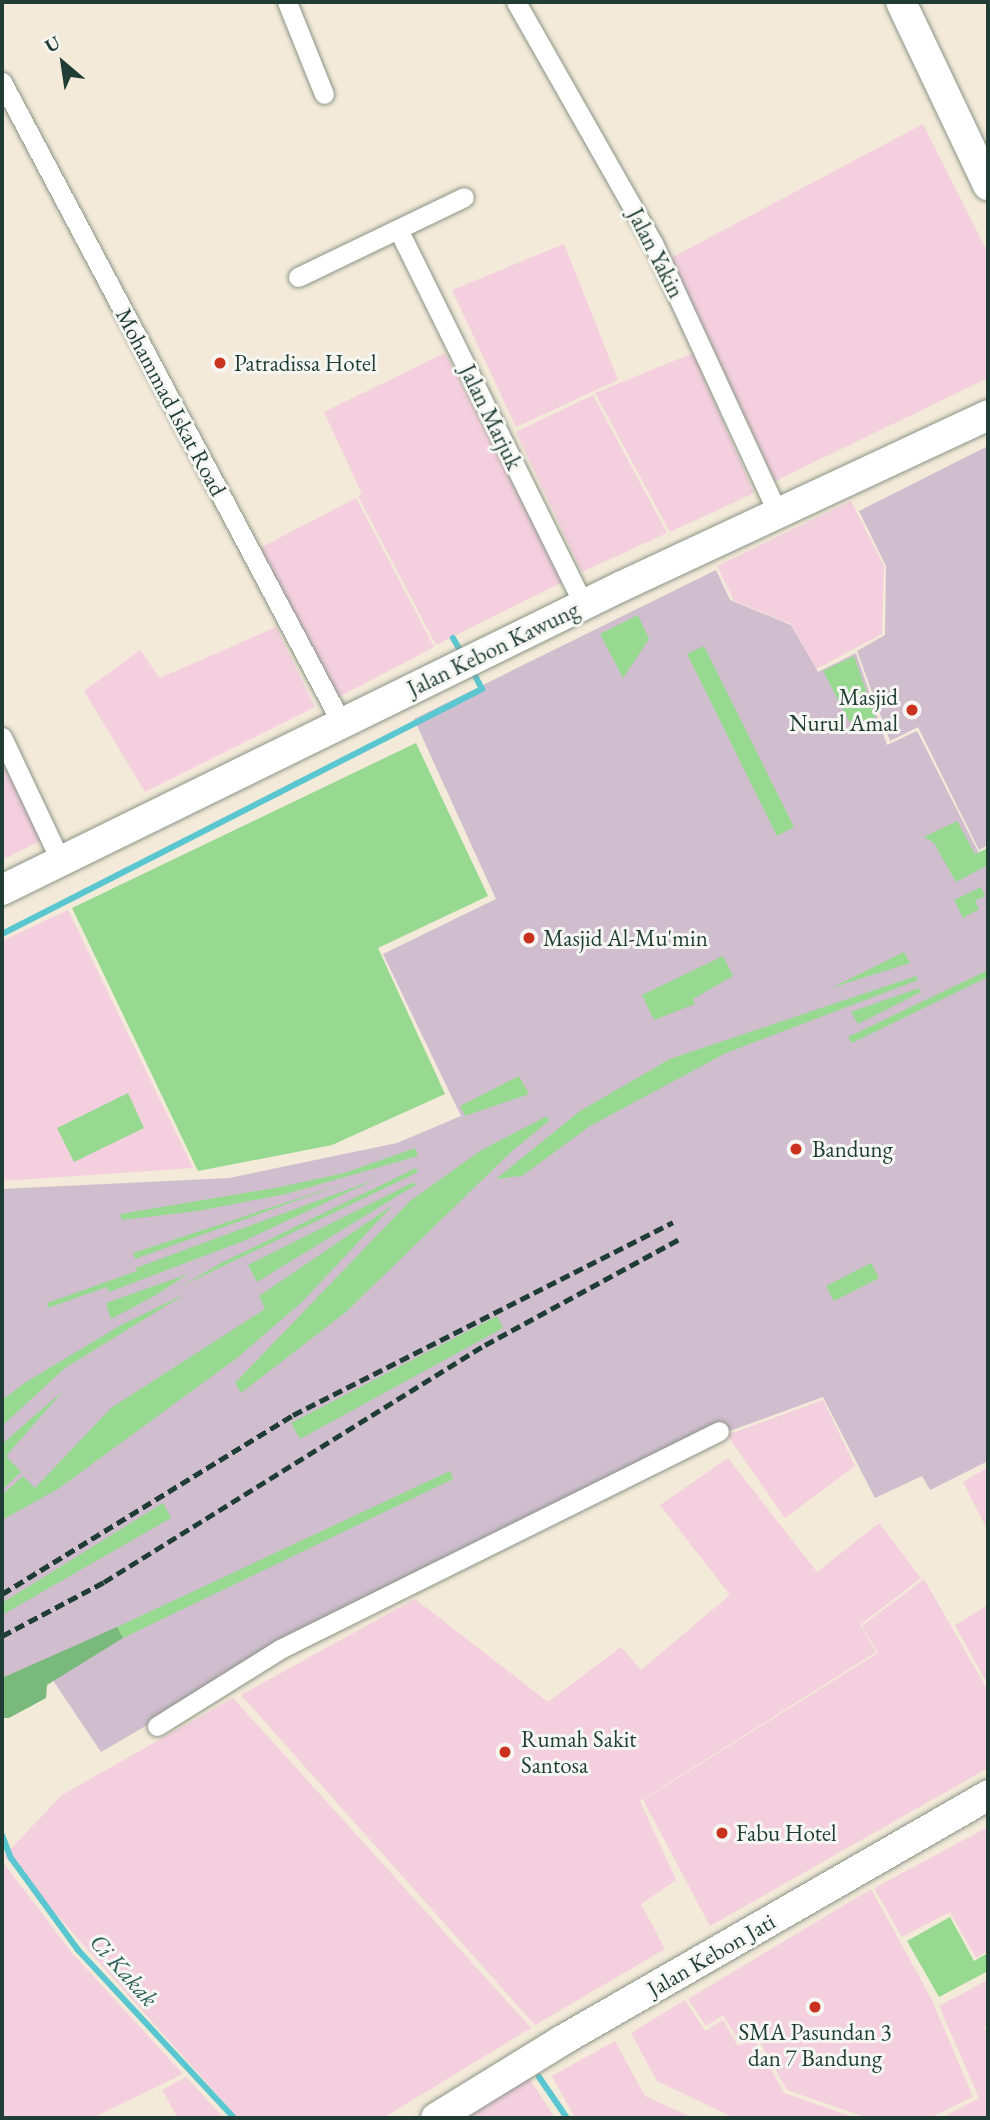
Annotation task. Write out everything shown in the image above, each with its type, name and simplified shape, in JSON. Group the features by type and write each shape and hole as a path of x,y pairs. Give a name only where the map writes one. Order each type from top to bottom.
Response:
{"main road":[{"path":"901,2 988,185"},
{"name":"Jalan Kebon Kawung","path":"2,890 466,661 988,415"},
{"name":"Jalan Kebon Jati","path":"436,2118 561,2041 988,1796"}],"street":[{"path":"286,2 324,94"},
{"name":"Jalan Yakin","path":"516,2 653,243 778,513"},
{"name":"Mohammad Iskat Road","path":"2,82 341,722"},
{"path":"298,277 464,197"},
{"name":"Jalan Marjuk","path":"398,229 584,605"},
{"path":"2,737 61,862"},
{"path":"157,1726 280,1648 719,1431"}],"shaded area":[{"path":"923,124 988,253 988,378 775,481 671,258"},
{"path":"564,244 618,380 516,427 452,290"},
{"path":"445,353 563,582 436,645 358,496 362,494 324,412"},
{"path":"693,353 754,493 670,532 595,393"},
{"path":"593,395 667,533 582,572 516,432"},
{"path":"988,446 988,845 979,850 918,727 890,741 857,651 885,635 886,566 859,511"},
{"path":"356,498 434,647 337,698 258,549"},
{"path":"851,501 884,566 882,634 816,669 791,624 734,601 717,566"},
{"path":"716,570 730,600 791,625 818,672 856,653 887,745 917,731 988,871 988,1461 930,1490 922,1476 875,1498 823,1397 713,1437 233,1675 101,1752 46,1670 2,1687 2,1189 229,1178 397,1143 461,1116 383,954 496,899 414,719"},
{"path":"276,627 315,707 145,792 84,691 140,650 160,678"},
{"path":"5,762 44,839 2,860 2,764"},
{"path":"68,910 193,1168 2,1181 2,941"},
{"path":"823,1400 855,1466 785,1518 727,1435"},
{"name":"Rumah Sakit Santosa","path":"728,1458 817,1572 879,1523 921,1578 860,1625 876,1652 640,1801 676,1880 641,1904 665,1949 535,2025 241,1695 415,1599 548,1702 621,1647 641,1670 730,1595 660,1505"},
{"path":"988,1467 988,1531 963,1482"},
{"path":"924,1579 988,1691 988,1768 710,1926 643,1800 878,1653 862,1626"},
{"path":"988,1605 988,1685 955,1625"},
{"path":"233,1698 531,2028 383,2118 238,2118 4,1856 62,1795"},
{"path":"988,1827 988,1951 976,1958 950,1912 902,1937 874,1888"},
{"path":"2,1861 72,1953 183,2074 92,2118 2,2118"},
{"name":"SMA Pasundan 3 dan 7 Bandung","path":"871,1889 932,2000 973,2097 929,2118 868,2118 787,2090 756,2035 740,2043 723,2015 706,2026 688,1999"},
{"path":"988,1980 988,2024 984,2027 988,2035 988,2118 941,2118 979,2098 939,2006"},
{"path":"685,2000 705,2031 723,2020 738,2046 754,2039 784,2093 856,2118 734,2118 657,2081 631,2033"},
{"path":"615,2041 645,2096 693,2118 575,2118 552,2076"},
{"path":"186,2077 224,2118 178,2118 162,2090"},
{"path":"529,2078 555,2118 467,2118"}],"green space":[{"path":"638,615 649,639 623,678 600,634"},
{"path":"704,646 794,827 777,836 687,654"},
{"path":"854,656 878,725 865,731 861,723 849,721 823,671"},
{"path":"416,743 488,896 378,948 445,1094 332,1145 198,1171 72,908"},
{"path":"957,821 975,854 988,848 988,865 956,882 934,843 924,837"},
{"path":"981,887 985,896 975,901 979,909 963,918 954,900"},
{"path":"904,952 910,963 831,988"},
{"path":"723,956 733,976 693,999 695,1004 654,1020 642,995"},
{"path":"988,970 988,977 852,1043 848,1037"},
{"path":"916,976 918,980 726,1053 590,1126 522,1176 496,1179 580,1111 670,1059"},
{"path":"919,988 921,992 858,1024 851,1012"},
{"path":"519,1076 529,1094 465,1116 460,1106"},
{"path":"128,1093 144,1128 74,1162 57,1128"},
{"path":"547,1116 549,1121 512,1151 346,1312 241,1393 235,1383 410,1201 480,1151"},
{"path":"415,1148 418,1156 286,1194 198,1211 122,1220 120,1214 280,1187 344,1173"},
{"path":"416,1168 418,1172 182,1286 221,1263"},
{"path":"376,1179 246,1240 109,1292 107,1287 48,1308 47,1303"},
{"path":"412,1183 417,1184 257,1282 248,1265"},
{"path":"342,1184 135,1259 133,1253"},
{"path":"393,1205 302,1302 237,1358 58,1489 2,1520 2,1495 23,1476 35,1488 111,1408 265,1309 259,1296"},
{"path":"871,1263 879,1278 834,1301 826,1286"},
{"path":"188,1274 156,1295 111,1319 106,1303"},
{"path":"187,1293 65,1368 2,1426 2,1400 26,1382 121,1325"},
{"path":"497,1316 503,1328 300,1439 291,1423"},
{"path":"64,1390 6,1456 21,1472 2,1490 2,1444"},
{"path":"450,1471 453,1479 123,1638 117,1627"},
{"path":"163,1503 171,1518 2,1615 2,1603"},
{"path":"117,1627 123,1638 47,1685 46,1698 9,1718 2,1718 2,1678"},
{"path":"950,1917 974,1961 988,1953 988,1971 939,1997 907,1941"}],"waterway":[{"path":"453,638 463,655"},
{"path":"2,934 482,689 472,670"},
{"name":"Ci Kakak","path":"2,1835 11,1858 78,1950 234,2118"},
{"name":"Ci Kakak","path":"539,2077 567,2118"}],"railway":[{"path":"2,1594 293,1415 673,1222"},
{"path":"2,1636 104,1582 485,1345 681,1238"}],"place":[{"name":"Patradissa Hotel","path":"220,363"},
{"name":"Masjid Nurul Amal","path":"912,710"},
{"name":"Masjid Al-Mu'min","path":"529,938"},
{"name":"Bandung","path":"796,1149"},
{"name":"Rumah Sakit Santosa","path":"505,1752"},
{"name":"Fabu Hotel","path":"722,1833"},
{"name":"SMA Pasundan 3 dan 7 Bandung","path":"815,2007"}]}
